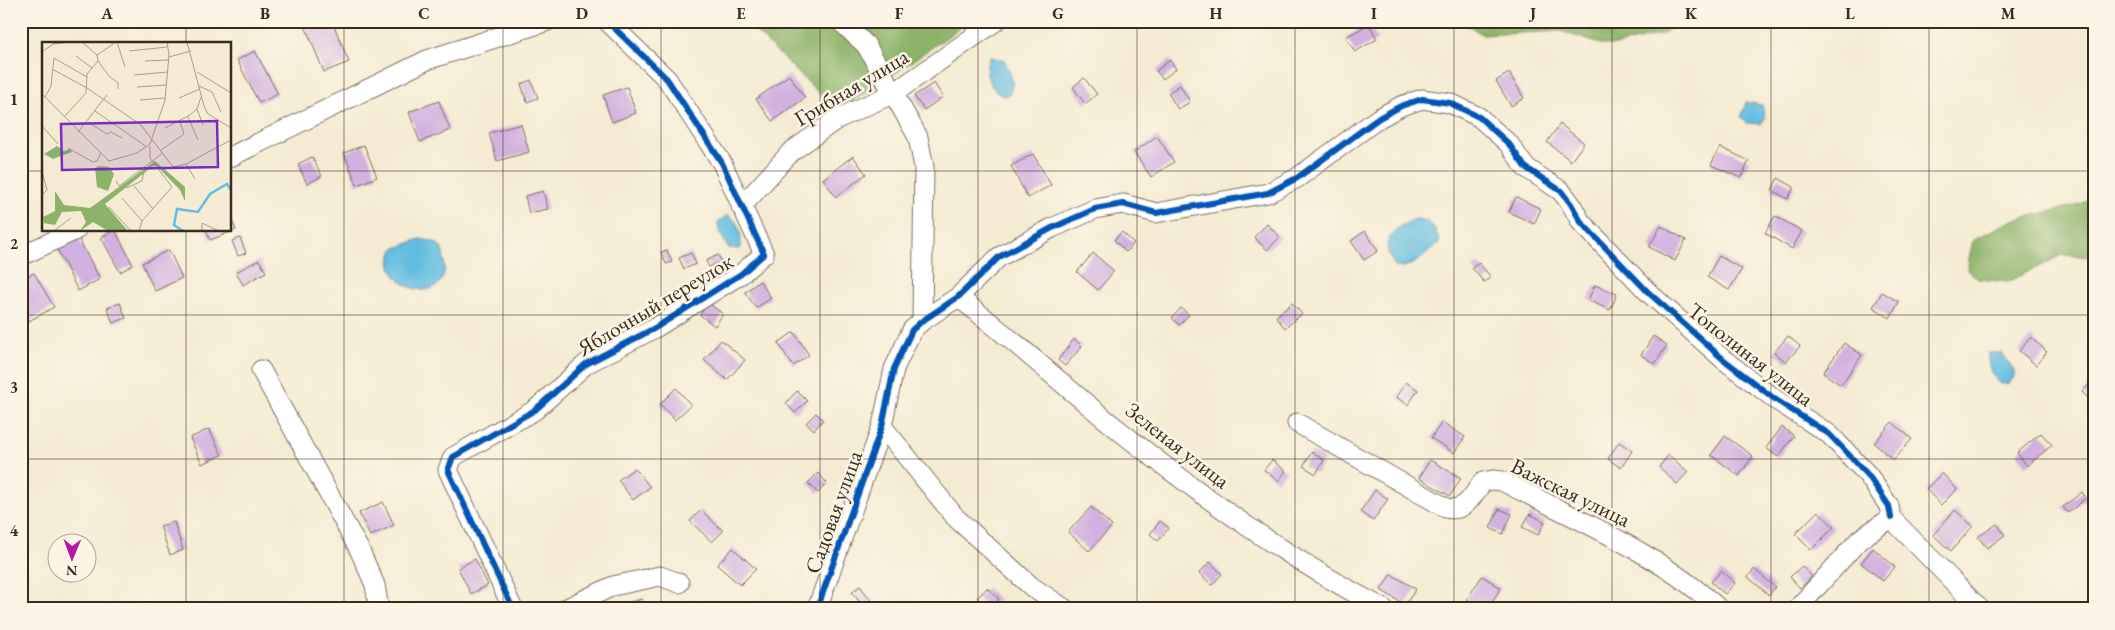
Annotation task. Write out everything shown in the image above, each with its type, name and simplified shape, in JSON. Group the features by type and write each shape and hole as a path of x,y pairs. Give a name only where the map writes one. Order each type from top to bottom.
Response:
{"street":[{"path":"231,157 427,60 548,21"},
{"path":"607,21 667,79 722,163 741,207"},
{"path":"840,21 866,45 918,137 924,167 922,321"},
{"name":"Грибная улица","path":"741,207 791,152 837,119 894,93 996,21"},
{"name":"Тополиная улица","path":"922,321 958,298 999,257 1052,228 1095,209 1124,204 1156,213 1268,193 1297,178 1378,118 1401,106 1422,99 1450,103 1479,117 1509,144 1525,168 1561,191 1581,222 1649,293 1722,359 1776,400 1829,434 1868,475 1889,506 1891,518"},
{"name":"Яблочный переулок","path":"513,609 448,470 453,456 535,410 586,364 655,328 741,274 764,254 741,207"},
{"path":"21,256 74,231"},
{"name":"Зеленая улица","path":"958,298 992,324 1120,432 1206,498 1287,552 1345,588 1384,609"},
{"name":"Садовая улица","path":"817,609 882,426 894,369 912,330 922,321"},
{"path":"261,370 360,551 375,585 379,609"},
{"name":"Важская улица","path":"1296,423 1446,508 1464,507 1483,482 1502,481 1650,557 1709,599 1719,609"},
{"path":"882,426 956,518 1032,587 1065,609"},
{"path":"1797,609 1860,539 1891,518 1980,609"},
{"path":"565,609 613,586 660,576 679,583"}],"green space":[{"path":"745,21 821,21 834,30 878,29 895,21 970,21 853,102 838,104 823,97"},
{"path":"1462,21 1675,21 1675,24 1663,34 1618,45 1603,45 1560,31 1483,35"},
{"path":"2094,199 2094,257 2062,255 2008,282 1978,279 1967,269 1973,240 2013,220 2070,207"}],"water":[{"path":"990,57 1004,60 1006,64 1012,81 1009,95 1002,96 990,83 987,68"},
{"path":"1746,102 1762,105 1765,118 1761,124 1746,123 1741,117"},
{"path":"727,215 735,221 741,235 739,249 728,248 719,231 718,222"},
{"path":"1416,219 1429,223 1437,233 1440,242 1414,263 1403,267 1396,267 1390,258 1388,250 1390,237 1400,226"},
{"path":"420,239 440,246 444,259 443,275 437,285 427,290 415,289 404,284 395,275 391,263 393,249"},
{"path":"1988,353 2002,353 2014,370 2014,378 2009,383 2001,384 1994,377 1989,367"}],"building":[{"path":"303,21 332,21 349,62 324,72"},
{"path":"1369,24 1377,39 1355,52 1346,37"},
{"path":"255,51 278,94 259,103 237,60"},
{"path":"1170,60 1176,69 1163,79 1156,71"},
{"path":"1509,73 1524,98 1511,106 1496,81"},
{"path":"789,75 805,98 772,121 756,99"},
{"path":"1084,78 1097,94 1085,104 1073,87"},
{"path":"531,80 538,98 527,102 521,84"},
{"path":"934,83 943,97 924,110 914,96"},
{"path":"1180,85 1190,102 1178,109 1168,93"},
{"path":"627,87 636,113 612,122 603,95"},
{"path":"439,101 450,130 420,142 409,112"},
{"path":"521,124 529,152 497,161 489,133"},
{"path":"1560,124 1584,143 1571,161 1547,142"},
{"path":"1157,136 1174,162 1151,177 1134,152"},
{"path":"364,145 377,177 357,185 344,153"},
{"path":"1720,147 1749,161 1741,178 1711,165"},
{"path":"1033,154 1051,185 1028,198 1011,166"},
{"path":"853,156 866,174 836,197 823,179"},
{"path":"312,157 322,176 307,184 298,164"},
{"path":"1778,178 1794,187 1788,199 1772,190"},
{"path":"543,191 548,209 529,213 525,196"},
{"path":"1516,197 1541,209 1534,224 1509,212"},
{"path":"1775,216 1802,231 1792,249 1765,233"},
{"path":"231,218 236,230 210,240 206,231 231,231"},
{"path":"1267,224 1280,237 1267,250 1254,237"},
{"path":"1661,226 1686,240 1675,261 1649,247"},
{"path":"116,231 133,265 120,272 101,237"},
{"path":"1365,231 1378,251 1364,260 1351,241"},
{"path":"1122,232 1134,243 1126,252 1114,240"},
{"path":"78,238 100,279 78,291 57,249"},
{"path":"240,238 246,253 238,256 232,241"},
{"path":"169,250 182,278 155,291 142,263"},
{"path":"667,250 672,262 666,264 661,252"},
{"path":"691,253 696,264 684,269 679,258"},
{"path":"1093,253 1114,271 1098,290 1077,272"},
{"path":"718,255 721,261 709,267 706,261"},
{"path":"1719,256 1742,269 1729,290 1707,277"},
{"path":"259,260 266,272 243,285 236,272"},
{"path":"1479,263 1491,277 1484,282 1472,268"},
{"path":"34,273 54,307 29,321 21,307 21,280"},
{"path":"760,281 771,298 756,308 745,292"},
{"path":"1595,285 1617,294 1610,310 1588,300"},
{"path":"1882,292 1899,302 1890,318 1873,307"},
{"path":"120,303 126,318 113,323 107,308"},
{"path":"708,303 723,314 715,326 700,315"},
{"path":"1292,303 1302,314 1285,328 1276,317"},
{"path":"1181,308 1189,315 1179,325 1172,318"},
{"path":"794,332 809,355 793,366 778,343"},
{"path":"1653,336 1667,345 1655,364 1641,355"},
{"path":"1788,336 1800,346 1786,362 1774,352"},
{"path":"2031,337 2047,352 2036,365 2019,351"},
{"path":"1074,339 1082,346 1065,366 1058,360"},
{"path":"721,340 745,360 727,380 704,360"},
{"path":"1844,343 1862,355 1841,385 1823,373"},
{"path":"1406,382 1418,390 1408,405 1396,397"},
{"path":"2092,382 2094,383 2092,402 2082,392"},
{"path":"676,388 691,405 675,420 660,404"},
{"path":"797,391 807,401 795,413 786,403"},
{"path":"816,413 823,420 814,430 806,423"},
{"path":"1442,422 1465,437 1454,453 1431,438"},
{"path":"1892,422 1912,439 1893,460 1874,443"},
{"path":"1782,427 1794,436 1778,457 1766,448"},
{"path":"209,429 222,455 202,464 190,438"},
{"path":"2041,433 2052,445 2027,466 2017,453"},
{"path":"1725,436 1753,456 1739,476 1711,455"},
{"path":"1619,442 1632,451 1621,468 1608,459"},
{"path":"1312,452 1324,460 1316,474 1303,466"},
{"path":"1669,455 1688,472 1677,484 1659,467"},
{"path":"1272,460 1286,471 1278,481 1264,470"},
{"path":"1430,460 1461,478 1450,496 1419,478"},
{"path":"635,468 650,487 633,500 618,480"},
{"path":"818,473 827,483 818,493 808,483"},
{"path":"1942,473 1957,489 1941,505 1926,489"},
{"path":"1375,490 1388,499 1373,521 1360,512"},
{"path":"2082,492 2086,498 2068,513 2063,507"},
{"path":"383,502 394,525 370,536 359,513"},
{"path":"1091,507 1112,526 1089,551 1068,532"},
{"path":"1499,509 1512,514 1503,534 1490,528"},
{"path":"701,510 723,531 712,542 690,521"},
{"path":"1955,510 1973,526 1951,551 1933,535"},
{"path":"1818,511 1834,527 1811,550 1795,534"},
{"path":"1530,514 1545,522 1538,535 1522,527"},
{"path":"1160,521 1169,528 1158,541 1150,534"},
{"path":"174,522 183,550 170,555 160,526"},
{"path":"1997,524 2005,535 1987,548 1978,537"},
{"path":"733,548 756,569 740,585 717,565"},
{"path":"1873,548 1895,567 1883,581 1861,563"},
{"path":"475,559 488,585 471,594 458,568"},
{"path":"1210,562 1222,574 1212,585 1199,573"},
{"path":"1802,566 1812,577 1800,588 1790,577"},
{"path":"1754,569 1775,587 1769,595 1748,577"},
{"path":"1721,571 1735,583 1725,594 1711,582"},
{"path":"1391,574 1416,589 1405,605 1381,590"},
{"path":"1482,576 1501,588 1487,609 1482,609 1467,599"},
{"path":"860,586 874,604 869,609 865,609 852,592"},
{"path":"987,588 999,599 989,609 977,598"},
{"path":"642,599 645,609 629,609 627,603"}],"cycle path":[{"path":"513,609 448,470 453,457 535,410 586,364 655,328 741,274 764,254 722,163 667,79 607,21"},
{"path":"817,609 882,426 894,369 912,330 922,321 958,297 999,257 1052,228 1095,209 1123,204 1156,213 1268,193 1297,178 1379,118 1401,106 1422,99 1450,103 1479,117 1509,144 1525,167 1561,191 1581,222 1649,293 1723,359 1776,400 1829,434 1868,475 1889,506 1891,518"}]}
